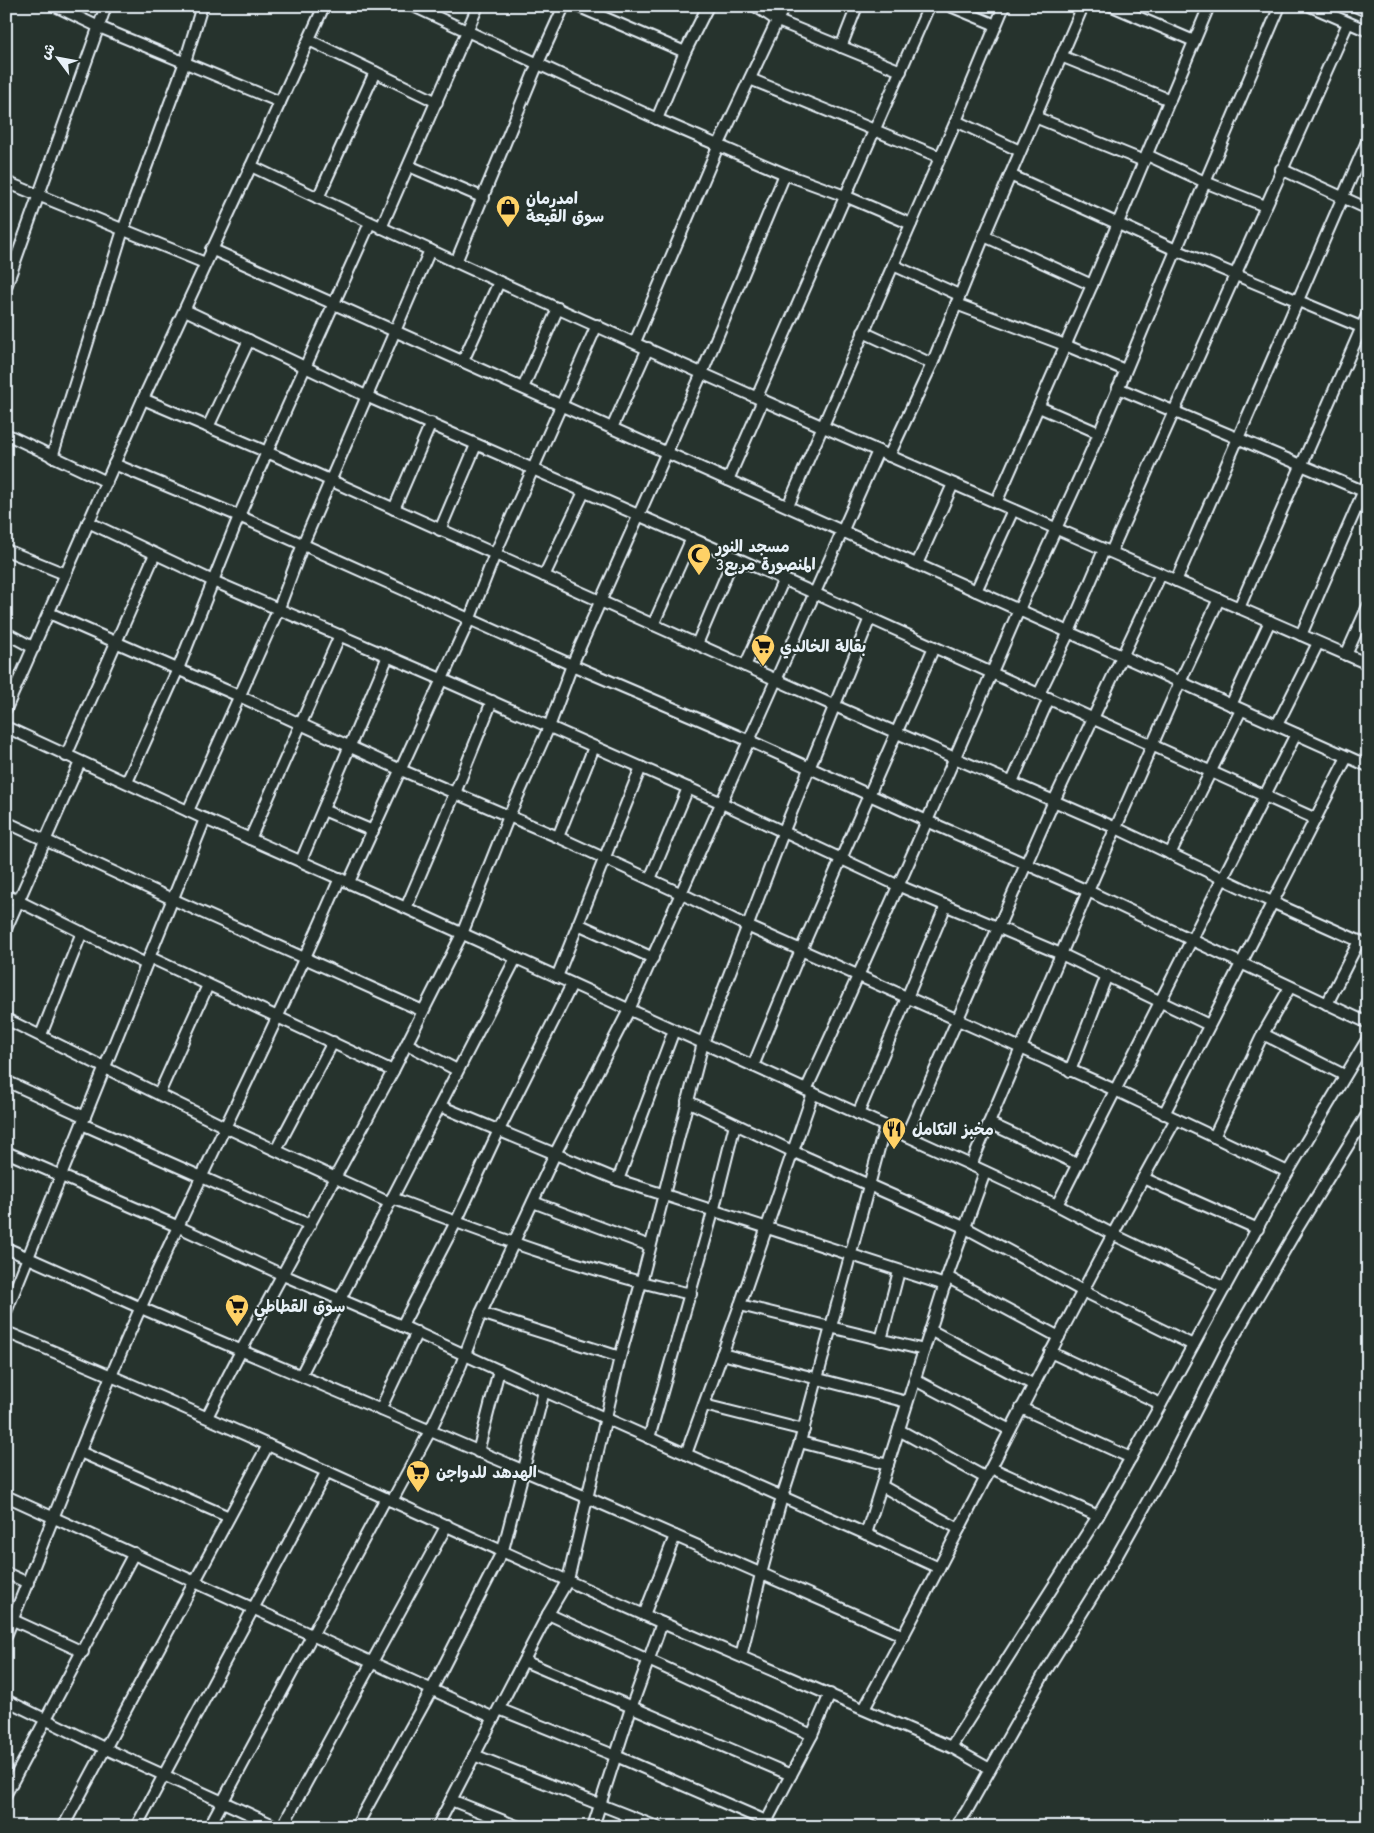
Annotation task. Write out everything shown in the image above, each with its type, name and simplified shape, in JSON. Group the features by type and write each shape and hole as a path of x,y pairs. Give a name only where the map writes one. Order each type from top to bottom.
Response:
{"street":[{"path":"55,6 280,102"},
{"path":"6,287 106,6"},
{"path":"52,457 124,230 185,62 202,6"},
{"path":"6,709 10,689 34,648 143,399 324,6"},
{"path":"413,6 657,119 785,174 845,196 911,224"},
{"path":"381,228 478,6"},
{"path":"456,262 484,198 538,63 564,6"},
{"path":"576,6 685,52"},
{"path":"657,119 685,52 708,6"},
{"path":"755,6 778,22 901,71"},
{"path":"635,342 718,144 784,6"},
{"path":"841,47 857,6"},
{"path":"728,480 760,398 845,196 929,6"},
{"path":"950,6 996,25"},
{"path":"788,506 956,121 1004,6"},
{"path":"889,456 932,364 957,300 1082,6"},
{"path":"1112,6 1194,40"},
{"path":"996,503 1092,285 1209,6"},
{"path":"686,1454 767,1228 809,1092 897,885 928,821 1019,609 1099,433 1280,6"},
{"path":"1310,6 1368,31"},
{"path":"1354,6 1368,12"},
{"path":"1012,782 1069,632 1175,411 1348,23"},
{"path":"308,40 437,102"},
{"path":"1061,56 1170,100"},
{"path":"318,198 375,72"},
{"path":"750,79 940,157"},
{"path":"1035,117 1265,206"},
{"path":"956,121 1020,151"},
{"path":"1176,581 1368,139"},
{"path":"251,166 370,223 702,373 1368,664"},
{"path":"409,166 484,198"},
{"path":"1281,170 1368,209"},
{"path":"207,1417 407,1044 462,934 509,816 549,726 572,664 702,373 785,174"},
{"path":"1010,175 1176,250 1365,329"},
{"path":"6,182 205,263"},
{"path":"127,782 178,668 239,516 370,223"},
{"path":"984,236 1092,285"},
{"path":"211,249 1368,766"},
{"path":"188,811 279,608 303,544 430,250"},
{"path":"893,265 957,300 1125,370"},
{"path":"463,361 499,282"},
{"path":"523,388 558,308"},
{"path":"185,310 366,396 692,538 1316,819"},
{"path":"1239,608 1301,465 1365,329 1368,313"},
{"path":"6,1636 111,1375 141,1308 277,1017 345,880 373,831 441,678 470,618 494,554 596,325"},
{"path":"864,332 932,364"},
{"path":"208,427 249,340"},
{"path":"612,428 648,348"},
{"path":"1118,388 1301,465 1366,488 1301,635"},
{"path":"143,399 601,600 834,706 1116,828 1363,943 1328,1004"},
{"path":"1039,407 1099,433"},
{"path":"394,509 431,424"},
{"path":"6,434 107,482"},
{"path":"440,530 476,445"},
{"path":"209,1827 389,1499 430,1431 465,1354 481,1313 555,1154 630,1010 878,451"},
{"path":"114,464 303,544 1088,891 1368,1023"},
{"path":"917,564 953,484"},
{"path":"544,576 584,492"},
{"path":"976,591 1013,510"},
{"path":"88,522 214,581 441,678 722,803 897,885 1061,954 1209,1025"},
{"path":"653,625 692,538"},
{"path":"6,550 65,574"},
{"path":"66,756 155,554"},
{"path":"697,644 734,557"},
{"path":"906,1136 1054,801 1161,574"},
{"path":"745,666 784,579"},
{"path":"971,1165 1088,891 1180,682 1219,599"},
{"path":"1346,655 1368,606"},
{"path":"49,613 178,668 401,770 558,837 858,976 1115,1090 1288,1172"},
{"path":"437,1827 548,1614 568,1580 620,1358 703,1043 783,832 870,618"},
{"path":"1231,705 1270,621"},
{"path":"6,634 34,648"},
{"path":"250,839 340,635"},
{"path":"1276,725 1318,642"},
{"path":"753,1066 801,950 934,647"},
{"path":"301,860 388,656"},
{"path":"406,908 492,701"},
{"path":"1170,854 1241,710"},
{"path":"6,727 66,756 301,860 971,1165 1225,1288"},
{"path":"1057,1205 1296,734"},
{"path":"558,837 594,747"},
{"path":"1164,1114 1241,963 1274,903 1347,757"},
{"path":"6,928 80,762"},
{"path":"557,977 641,768"},
{"path":"650,879 688,788"},
{"path":"323,810 373,831"},
{"path":"6,1312 205,819"},
{"path":"6,822 172,899 423,1011"},
{"path":"6,895 82,932 208,985 392,1071"},
{"path":"858,1114 946,905"},
{"path":"578,924 653,958"},
{"path":"41,1035 82,932"},
{"path":"301,1375 516,958"},
{"path":"1070,1071 1107,975"},
{"path":"402,1326 456,1222 499,1130 572,984"},
{"path":"159,1094 208,985"},
{"path":"1214,1137 1263,1034 1290,987"},
{"path":"6,1019 335,1179 514,1244 641,1283 691,1294"},
{"path":"618,1180 674,1030"},
{"path":"1263,1034 1344,1075"},
{"path":"951,1747 1098,1516 1288,1172 1344,1075 1368,1038"},
{"path":"276,1150 333,1042"},
{"path":"407,1044 457,1070"},
{"path":"6,1081 203,1177 310,1225"},
{"path":"687,1101 792,1151 966,1228 1083,1292 1193,1345"},
{"path":"440,1106 618,1180 663,1196 899,1271 946,1281 1059,1337"},
{"path":"955,1827 966,1812 1044,1674 1114,1561 1169,1463 1228,1348 1297,1229 1368,1113"},
{"path":"864,1710 1112,1234 1176,1119"},
{"path":"989,1123 1077,1164"},
{"path":"649,1438 691,1294 735,1124"},
{"path":"741,1656 761,1574 782,1497 804,1430 885,1126"},
{"path":"6,1152 179,1227 283,1275 417,1332 939,1568"},
{"path":"866,1534 946,1281 985,1172"},
{"path":"1143,1178 1258,1229"},
{"path":"533,1202 650,1246"},
{"path":"6,1248 141,1308 242,1349 904,1636"},
{"path":"881,1340 899,1271"},
{"path":"740,1305 924,1350"},
{"path":"481,1313 620,1358"},
{"path":"930,1330 1034,1385"},
{"path":"6,1332 207,1417 662,1623 951,1747 990,1768"},
{"path":"380,1410 417,1332"},
{"path":"1050,1352 1161,1404"},
{"path":"722,1354 907,1402"},
{"path":"478,1452 499,1370"},
{"path":"914,1380 1010,1430"},
{"path":"356,1827 432,1689 503,1550 544,1390"},
{"path":"704,1404 804,1430"},
{"path":"1021,1408 1131,1458"},
{"path":"899,1430 986,1478"},
{"path":"800,1442 888,1465"},
{"path":"63,1827 268,1445"},
{"path":"80,1452 229,1517"},
{"path":"990,1468 1098,1516"},
{"path":"136,1827 327,1471"},
{"path":"882,1486 958,1529"},
{"path":"6,1496 432,1689 616,1756 765,1824 812,1736 830,1694"},
{"path":"6,1700 104,1748 280,1827 373,1662 447,1525"},
{"path":"644,1615 675,1536"},
{"path":"6,1794 134,1554"},
{"path":"6,1572 28,1583"},
{"path":"548,1614 648,1658 812,1736"},
{"path":"13,1620 83,1652"},
{"path":"593,1827 631,1708 662,1623"},
{"path":"524,1661 791,1775"},
{"path":"474,1755 657,1827"},
{"path":"451,1800 519,1827"}],"place":[{"name":"امدرمان سوق القيعة","path":"508,228"},
{"name":"مسجد النور المنصورة مربع3","path":"699,576"},
{"name":"بقالة الخالدي","path":"763,667"},
{"name":"مخبز التكامل","path":"894,1150"},
{"name":"سوق القطاطي","path":"237,1327"},
{"name":"الهدهد للدواجن","path":"418,1493"}]}
